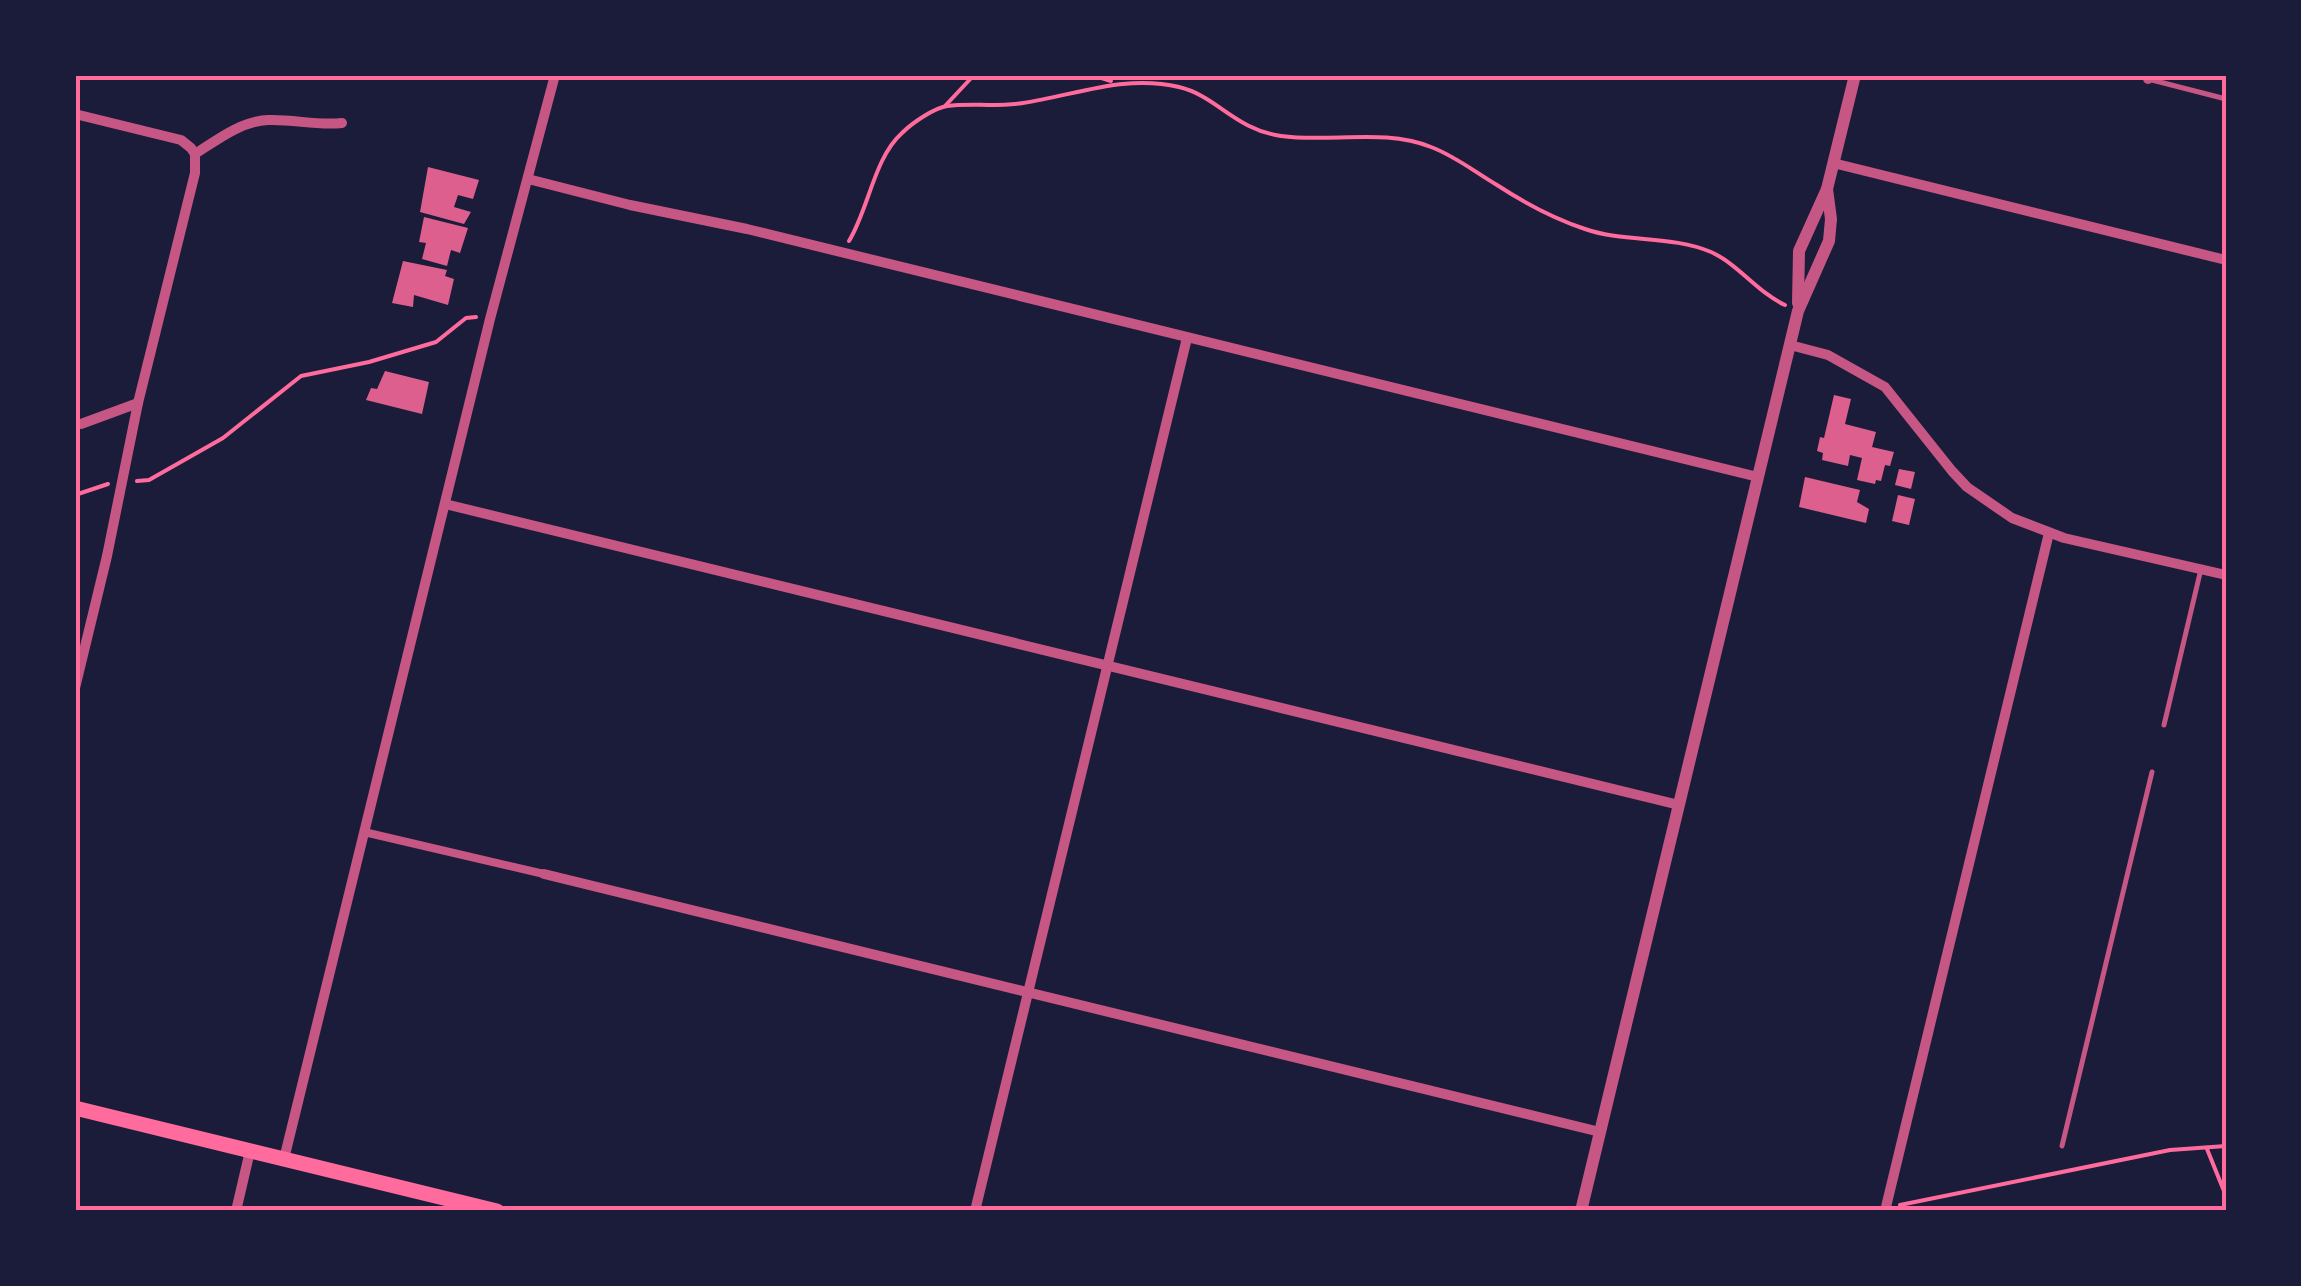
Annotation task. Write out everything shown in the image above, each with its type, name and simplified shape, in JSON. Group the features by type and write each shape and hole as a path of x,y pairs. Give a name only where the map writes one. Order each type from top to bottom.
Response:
{"main road":[{"path":"75,1108 498,1211"}],"street":[{"path":"284,1159 490,319 555,75"},
{"path":"1798,311 1799,251 1827,188 1854,75"},
{"path":"75,114 181,140 192,148 196,173 138,402 75,688"},
{"path":"194,154 258,121 342,123"},
{"path":"1833,164 2226,260"},
{"path":"528,180 630,206 748,229 1758,477"},
{"path":"1581,1211 1798,311 1828,241 1827,188"},
{"path":"975,1211 1187,338"},
{"path":"1790,346 1828,355 1885,387 1967,486 2012,518 2048,534 2226,576"},
{"path":"81,424 138,402"},
{"path":"445,504 1679,805"},
{"path":"1885,1209 2048,534"},
{"path":"364,832 1600,1132"},
{"path":"236,1211 250,1151"}],"lane":[{"path":"2148,77 2226,99"},
{"path":"2164,726 2201,570"},
{"path":"2062,1146 2152,772"}],"path":[{"path":"854,232 881,162 900,134 945,106 974,75"},
{"path":"1092,75 1115,82 1182,88 1260,132 1313,139 1382,137 1428,145 1578,227 1611,237 1669,242 1708,251 1771,298 1798,311"},
{"path":"945,106 1025,103 1115,82"},
{"path":"75,494 123,479 149,480 223,438 301,376 369,362 436,342 466,318 490,319"},
{"path":"1885,1209 2170,1150 2226,1146"},
{"path":"2207,1148 2226,1196"}],"building":[{"path":"428,167 479,180 473,199 458,195 454,207 471,212 464,224 420,212"},
{"path":"424,217 468,228 460,253 451,250 447,266 422,259 426,243 419,242"},
{"path":"403,261 447,270 445,276 454,279 448,305 414,295 413,307 392,303"},
{"path":"385,371 429,382 422,414 366,400 371,388 377,389"},
{"path":"1834,395 1851,399 1845,424 1876,432 1872,447 1894,452 1881,481 1876,480 1875,484 1857,480 1862,458 1850,455 1848,466 1822,460 1823,453 1817,451"},
{"path":"1899,469 1915,472 1911,489 1895,485"},
{"path":"1805,477 1860,490 1857,502 1869,509 1866,523 1799,507"},
{"path":"1898,495 1915,499 1909,525 1892,521"}]}
